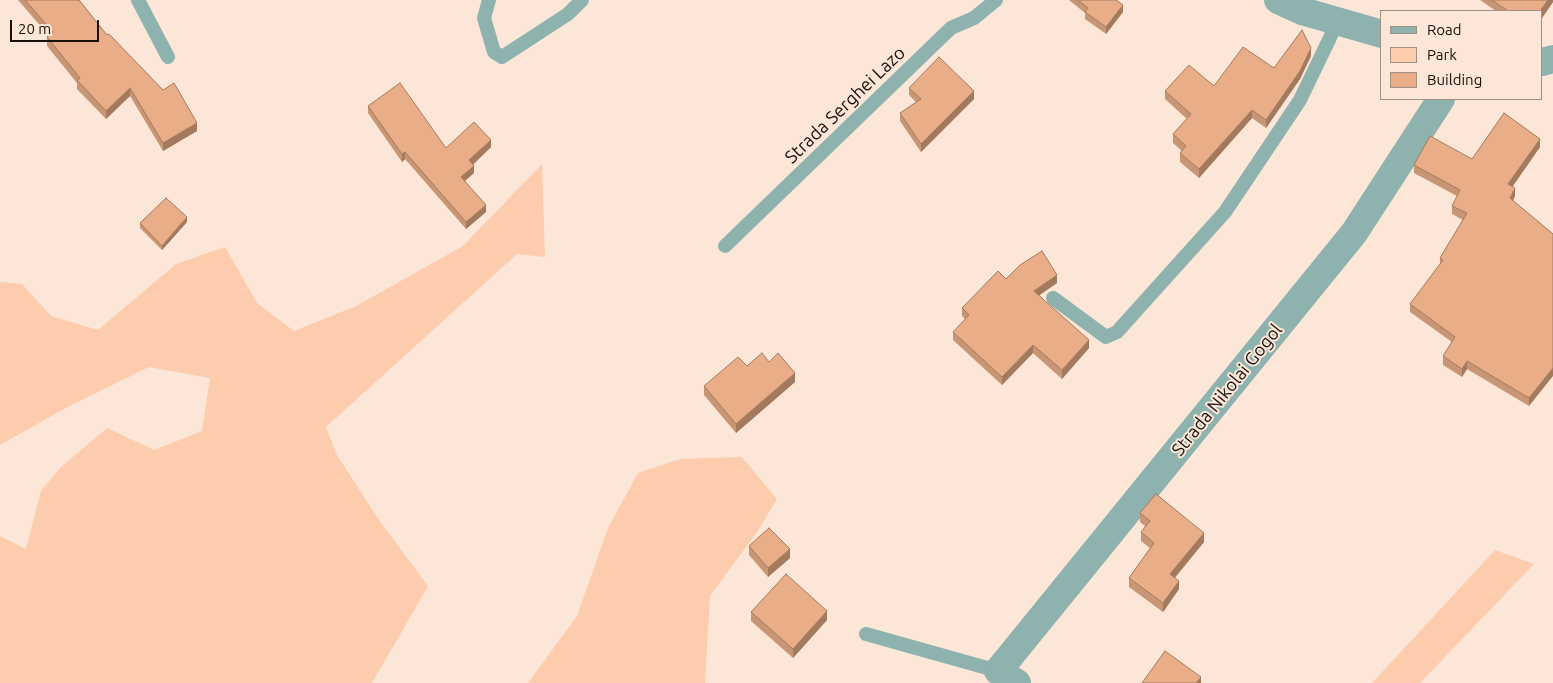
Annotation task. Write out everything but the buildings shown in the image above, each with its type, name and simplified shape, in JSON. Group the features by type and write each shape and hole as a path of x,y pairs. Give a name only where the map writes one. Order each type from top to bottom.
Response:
{"street":[{"path":"1278,0 1302,12 1380,33"},
{"name":"Strada Nikolai Gogol","path":"1008,677 1354,233 1440,100"}],"lane":[{"path":"138,0 168,57"},
{"path":"489,0 484,18 494,52 502,57 568,14 582,0"},
{"name":"Strada Serghei Lazo","path":"725,246 952,28 974,18 996,0"},
{"path":"1053,298 1106,337 1117,332 1225,212 1300,100 1338,21"},
{"name":"Strada Nikolai Gogol","path":"866,634 1008,677"}],"green space":[{"path":"542,164 545,257 517,254 326,427 337,455 379,520 428,586 372,683 0,683 0,536 26,549 41,491 61,467 107,428 154,450 202,431 210,378 149,367 64,409 0,445 0,282 22,284 51,316 98,330 176,264 225,247 257,303 294,331 356,306 463,246"},
{"path":"742,457 777,499 757,532 710,596 705,683 528,683 577,616 608,528 638,473 680,459"},
{"path":"1495,550 1534,564 1420,683 1372,683"}]}
